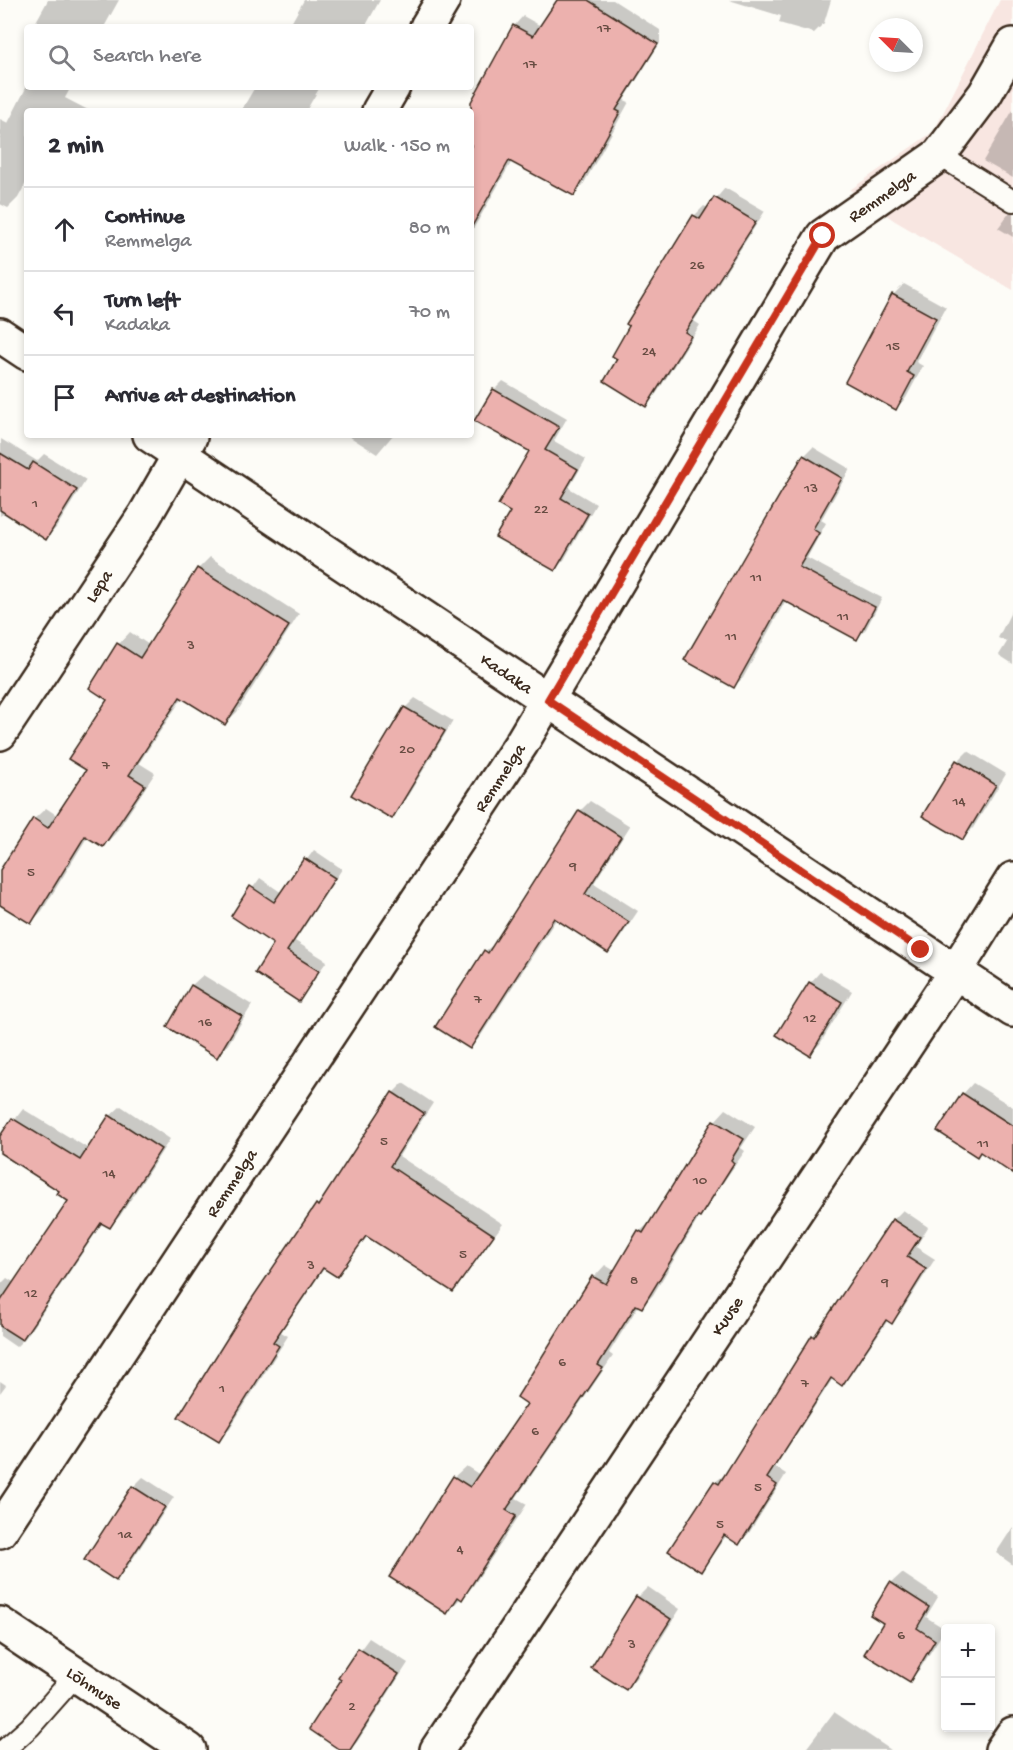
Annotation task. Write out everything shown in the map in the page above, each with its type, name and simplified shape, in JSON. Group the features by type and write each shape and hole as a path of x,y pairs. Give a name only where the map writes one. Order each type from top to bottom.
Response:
{"street":[{"path":"429,24 443,0"},
{"name":"Remmelga","path":"0,1531 521,744 823,236 939,155 985,94 1013,45"},
{"path":"381,108 391,90"},
{"path":"0,335 24,351"},
{"name":"Kadaka","path":"160,438 185,445 548,700 1013,1010"},
{"name":"Lepa","path":"0,734 145,515 185,445"},
{"name":"Kuuse","path":"437,1750 955,972 1013,879"},
{"name":"Lõhmuse","path":"0,1624 189,1750"},
{"path":"1002,1750 1013,1734"}],"lane":[{"path":"939,155 1013,201"},
{"path":"4,1750 30,1727 76,1675"}],"shaded area":[{"path":"1000,0 1013,0 1013,290 895,221 850,190 934,131"}],"building":[{"path":"557,0 588,0 658,44 616,110 620,112 574,196 509,161 474,223 474,108 471,108 471,102 513,25 533,36"},
{"path":"714,197 756,222 685,332 691,336 646,407 604,381 617,359 612,356 629,326 626,324 693,215 700,219"},
{"path":"892,294 936,318 907,372 914,376 896,410 845,382"},
{"path":"493,389 559,427 545,450 578,469 561,498 588,514 555,571 495,537 510,512 498,505 529,451 474,421"},
{"path":"0,453 28,470 33,462 77,490 46,540 0,510"},
{"path":"803,455 842,478 813,529 819,533 799,567 875,607 857,640 783,600 734,688 684,660"},
{"path":"197,568 289,626 225,725 180,697 129,775 145,785 103,847 85,836 31,924 0,905 0,870 33,818 48,828 86,770 68,759 107,700 89,688 117,643 140,658"},
{"path":"404,707 445,731 392,819 351,795"},
{"path":"956,760 996,785 963,840 922,816"},
{"path":"579,810 621,837 585,894 629,922 608,953 554,918 470,1049 435,1027 484,950 488,953"},
{"path":"304,858 335,878 287,951 319,971 299,1002 255,973 273,944 231,916 250,886 274,902"},
{"path":"809,982 842,1002 810,1056 776,1035"},
{"path":"191,985 242,1016 217,1058 167,1027"},
{"path":"392,1092 424,1113 390,1166 494,1235 453,1292 366,1236 337,1277 323,1268 273,1342 279,1346 219,1442 178,1417 253,1297 316,1204 318,1206"},
{"path":"962,1093 1013,1126 1013,1174 980,1152 977,1157 937,1131"},
{"path":"109,1115 161,1149 110,1228 101,1223 22,1340 0,1326 0,1302 68,1201 57,1194 59,1191 0,1153 0,1136 12,1118 80,1160"},
{"path":"713,1120 744,1139 731,1160 734,1163 700,1217 698,1216 642,1308 636,1305 598,1365 603,1368 506,1510 516,1516 462,1600 458,1597 447,1614 389,1577 453,1476 470,1487 527,1404 517,1397 592,1276 606,1284 638,1230 643,1233"},
{"path":"892,1219 920,1237 907,1257 926,1269 892,1324 886,1320 842,1386 831,1378 767,1478 777,1485 739,1545 724,1535 701,1572 668,1551 714,1481 719,1484 812,1335 814,1337"},
{"path":"132,1486 165,1507 116,1581 84,1560"},
{"path":"890,1582 929,1607 917,1628 935,1640 910,1682 864,1654 883,1623 870,1615"},
{"path":"636,1596 671,1619 626,1690 591,1668"},
{"path":"358,1648 399,1674 350,1750 340,1750 309,1729 341,1680 338,1678"}],"route":[{"path":"823,236 548,700 921,950"}]}
